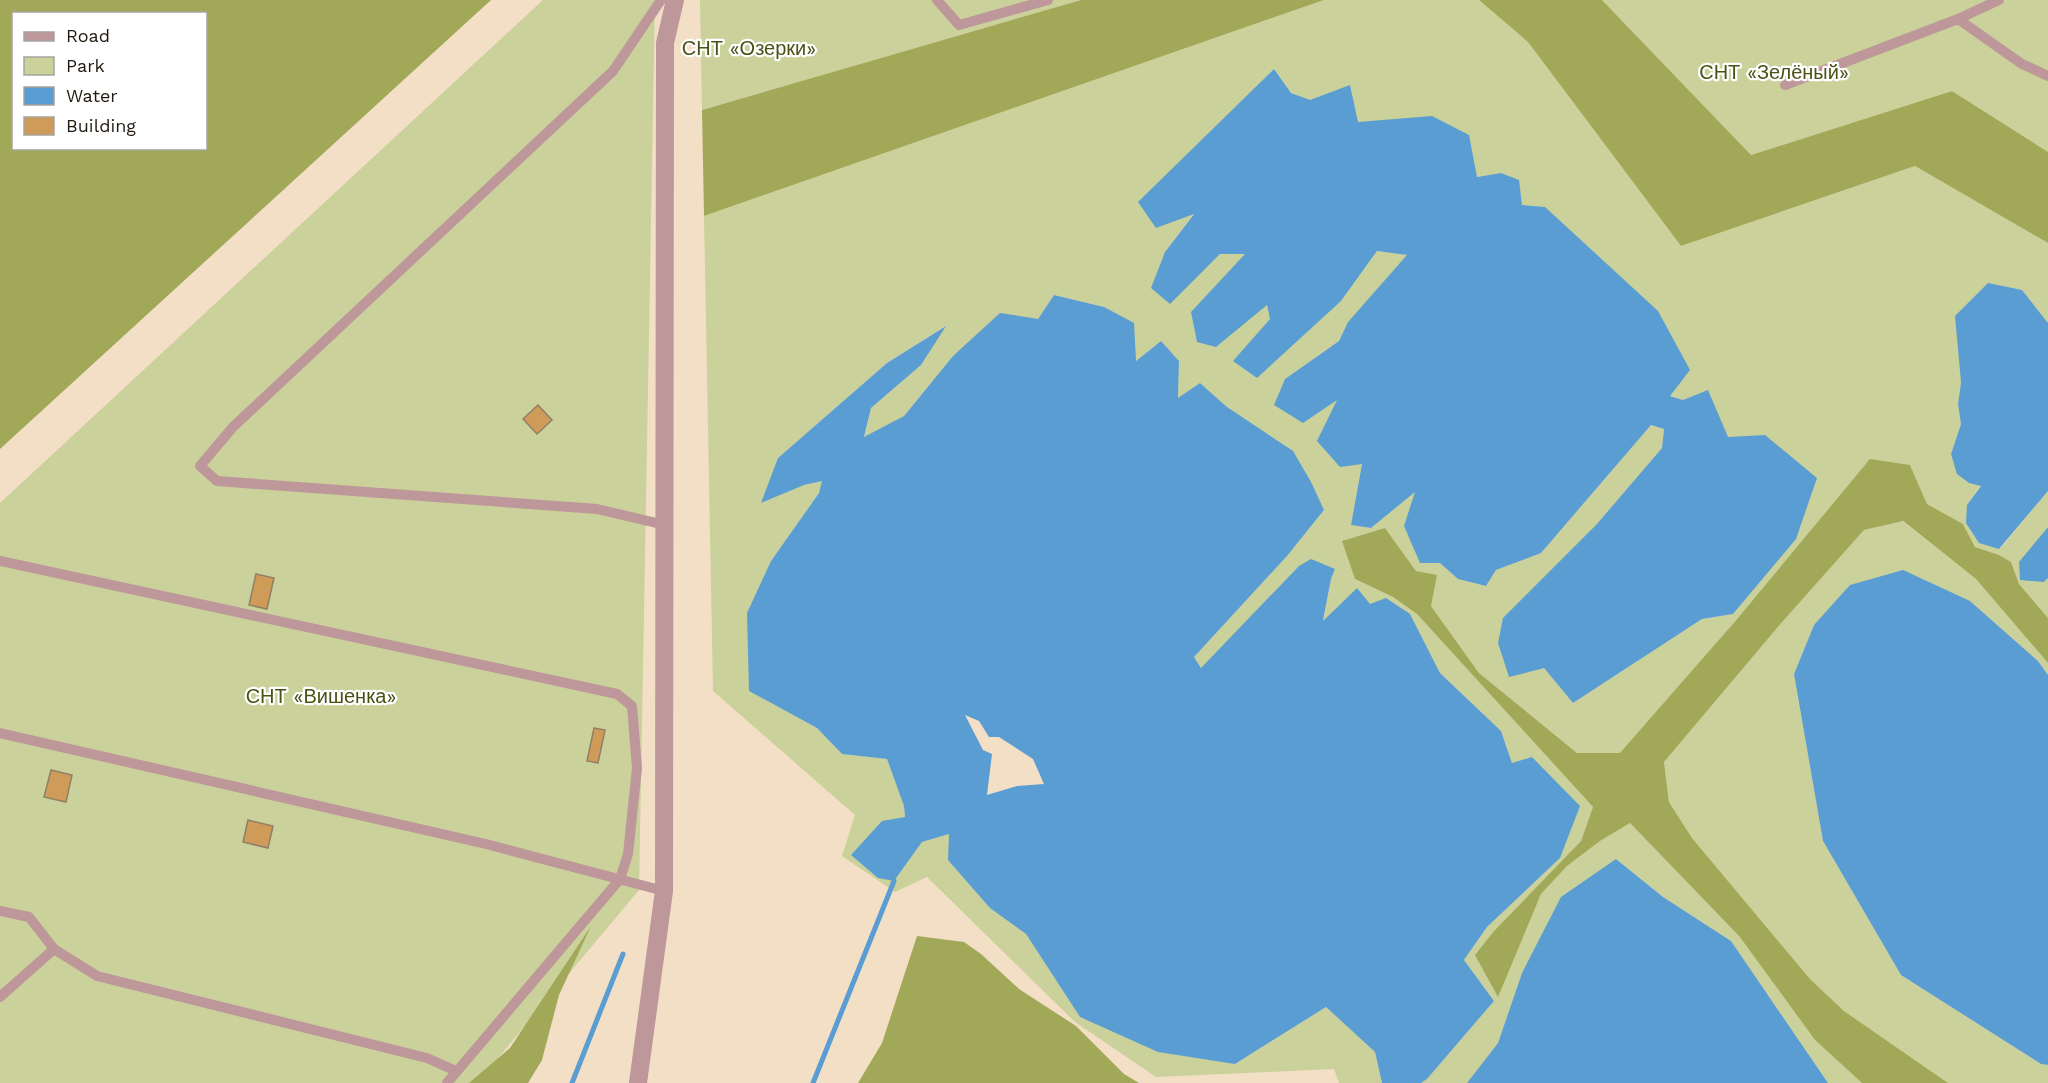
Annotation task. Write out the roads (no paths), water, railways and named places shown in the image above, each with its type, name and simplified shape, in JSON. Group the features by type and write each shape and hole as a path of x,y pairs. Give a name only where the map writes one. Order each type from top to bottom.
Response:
{"street":[{"path":"638,1083 664,891 665,43 675,0"}],"lane":[{"path":"661,0 613,71 233,427 200,466 217,481 597,509 665,525"},
{"path":"937,0 959,25 1048,0"},
{"path":"1785,85 1958,19 2000,0"},
{"path":"1958,19 2022,64 2048,76"},
{"path":"0,561 617,694 632,706 638,768 628,854 620,879 447,1083"},
{"path":"0,733 486,844 664,891"},
{"path":"0,911 29,916 54,950 97,976 427,1058 456,1071"},
{"path":"0,997 54,950"}],"water":[{"path":"1274,69 1291,93 1310,100 1350,85 1358,122 1432,116 1469,135 1477,177 1501,173 1519,180 1522,205 1545,207 1658,311 1690,370 1670,396 1683,400 1708,390 1728,437 1765,435 1817,478 1796,539 1733,614 1702,619 1573,703 1544,668 1509,677 1498,643 1503,618 1596,525 1662,448 1664,429 1651,425 1541,553 1496,570 1486,586 1458,579 1440,563 1420,563 1404,526 1415,492 1371,528 1351,525 1362,464 1340,467 1317,441 1337,400 1303,423 1274,405 1285,379 1339,341 1348,322 1407,255 1377,251 1341,301 1257,378 1233,361 1270,319 1267,305 1216,347 1197,342 1191,312 1245,254 1220,254 1170,304 1151,288 1165,252 1194,214 1156,228 1138,202"},
{"path":"1988,283 2022,290 2048,323 2048,491 1999,549 1979,543 1966,523 1967,505 1981,486 1969,483 1957,474 1951,454 1961,424 1958,404 1961,382 1955,316"},
{"path":"1054,295 1104,307 1134,323 1136,361 1161,341 1179,361 1178,398 1200,383 1227,407 1293,451 1311,482 1324,510 1287,556 1194,657 1201,668 1299,566 1311,559 1335,569 1323,621 1357,588 1370,604 1386,598 1410,614 1440,673 1501,731 1512,763 1532,757 1580,806 1560,858 1487,927 1464,960 1494,1001 1427,1079 1421,1083 1382,1083 1375,1052 1326,1007 1235,1064 1158,1052 1080,1017 1026,934 990,908 948,860 949,834 922,842 894,881 878,878 851,855 882,821 905,817 904,806 887,759 842,754 817,728 749,691 747,613 771,561 819,493 822,481 804,485 761,503 778,458 887,363 946,326 921,365 871,408 864,437 904,416 953,356 1000,313 1038,319","holes":["965,715 979,721 989,737 999,737 1033,759 1044,784 1017,786 987,795 992,754 983,750"]},
{"path":"2048,527 2048,578 2044,582 2020,580 2019,562"},
{"path":"1903,570 1970,601 2038,661 2048,675 2048,1065 2041,1064 1901,975 1823,841 1794,674 1814,625 1850,585"},
{"path":"1616,859 1663,897 1731,941 1828,1083 1467,1083 1498,1043 1522,973 1561,897"}],"waterway":[{"path":"813,1083 894,881"},
{"path":"572,1083 623,954"}],"park label":[{"name":"СНТ «Озерки»","path":"749,48"},
{"name":"СНТ «Зелёный»","path":"1774,72"},
{"name":"СНТ «Вишенка»","path":"321,696"}]}
